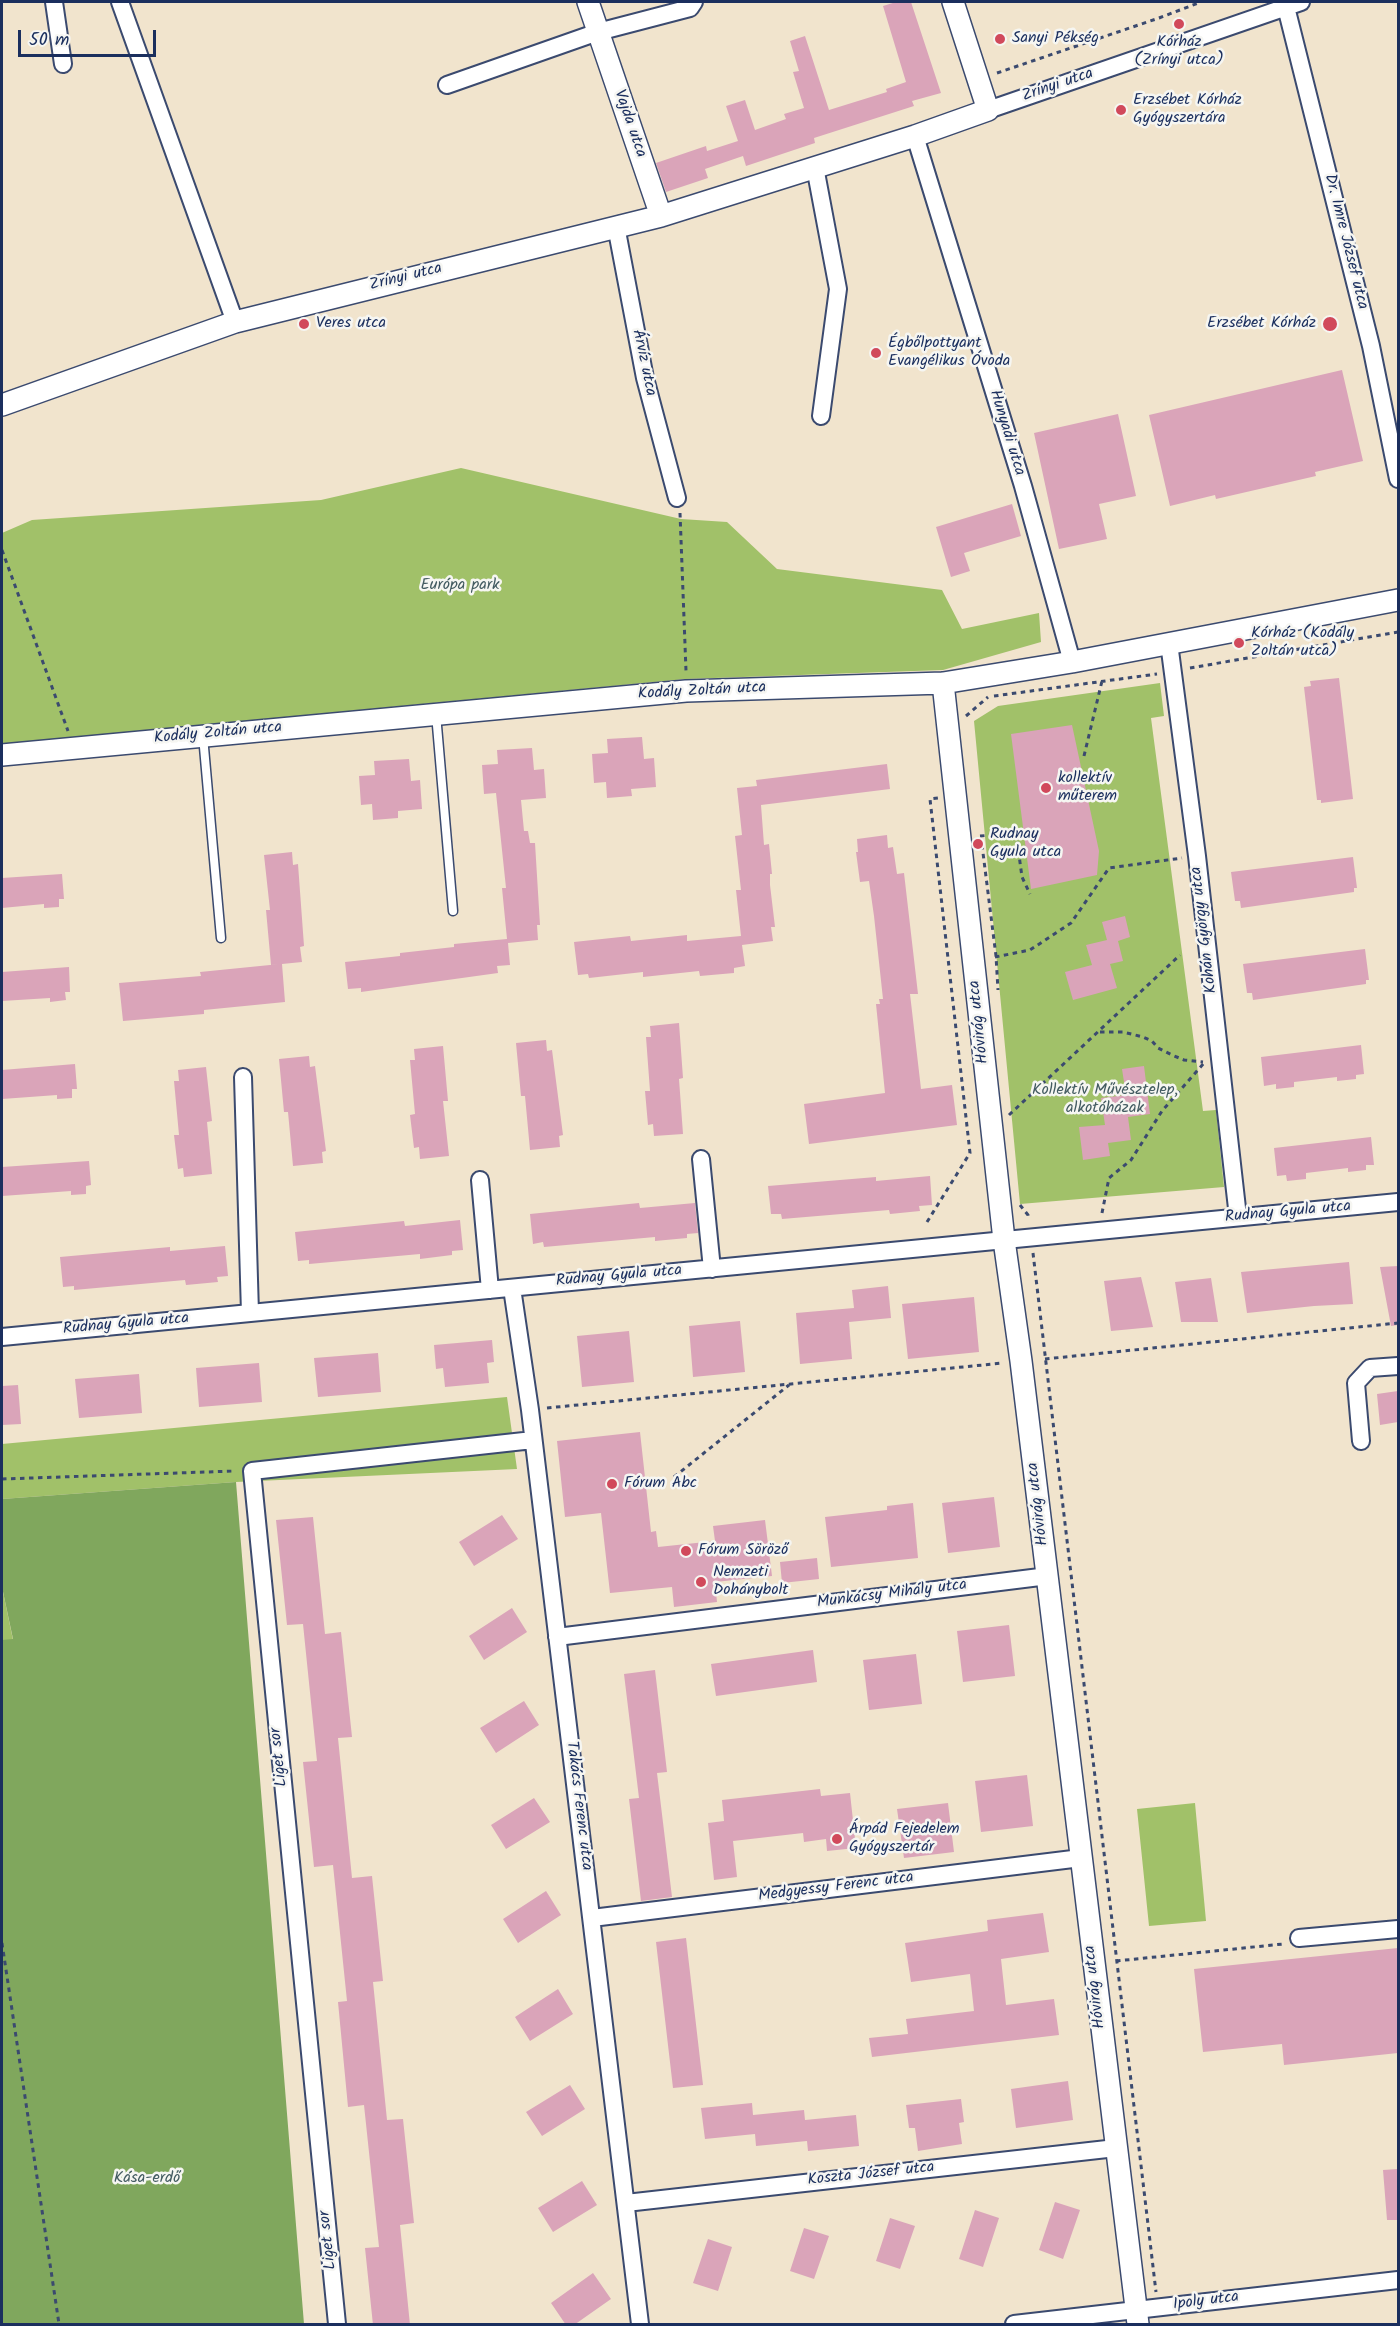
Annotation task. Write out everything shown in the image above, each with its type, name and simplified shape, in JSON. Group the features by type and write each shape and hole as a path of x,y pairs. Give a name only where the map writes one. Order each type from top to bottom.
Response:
{"street":[{"path":"54,2 63,64"},
{"path":"120,2 235,322"},
{"name":"Vajda utca","path":"588,2 661,216"},
{"path":"447,85 598,32 690,9 694,2"},
{"path":"953,2 988,110"},
{"name":"Zrínyi utca","path":"2,405 235,322 661,216 915,136 1293,4"},
{"name":"Dr. Imre József utca","path":"1293,4 1371,346 1394,431 1398,479"},
{"name":"Hunyadi utca","path":"915,136 1023,486 1072,662"},
{"path":"815,167 838,289 821,416"},
{"name":"Árvíz utca","path":"616,226 645,378 677,498"},
{"name":"Kodály Zoltán utca","path":"2,755 686,691 943,683 1072,662 1398,600"},
{"name":"Kohán György utca","path":"1169,643 1197,856 1238,1217"},
{"name":"Hóvirág utca","path":"943,683 1004,1240 1048,1576 1137,2318"},
{"path":"243,1077 250,1313"},
{"path":"701,1159 712,1269"},
{"path":"480,1180 490,1290"},
{"name":"Rudnay Gyula utca","path":"2,1337 1398,1202"},
{"name":"Takács Ferenc utca","path":"512,1288 530,1410 640,2325"},
{"path":"1361,1441 1356,1383 1370,1368 1398,1366"},
{"path":"252,1471 533,1440"},
{"name":"Liget sor","path":"252,1471 337,2325"},
{"name":"Munkácsy Mihály utca","path":"557,1637 1048,1576"},
{"name":"Medgyessy Ferenc utca","path":"592,1918 1081,1858"},
{"path":"1299,1938 1398,1929"},
{"name":"Koszta József utca","path":"626,2203 1116,2148"},
{"name":"Ipoly utca","path":"1014,2325 1137,2318 1158,2308 1398,2280"}],"lane":[{"path":"436,714 453,911"},
{"path":"203,736 221,938"}],"path":[{"path":"979,79 1201,2"},
{"path":"677,498 682,519 686,691"},
{"path":"2,549 74,748"},
{"path":"968,726 966,715 987,698 1172,672 1398,632"},
{"path":"1084,756 1102,681"},
{"path":"927,1222 970,1153 930,799 954,795"},
{"path":"980,825 998,990"},
{"path":"960,840 1016,833 1022,877 1030,894"},
{"path":"973,962 1030,950 1071,923 1109,868 1197,856"},
{"path":"1007,1105 1008,1117 1180,955"},
{"path":"1098,1231 1109,1178 1131,1160 1162,1111 1205,1062 1184,1060 1158,1048 1152,1041 1143,1037 1123,1032 1100,1032"},
{"path":"1018,1203 1028,1215 1031,1238 1158,2308"},
{"path":"530,1410 1398,1323"},
{"path":"674,1477 789,1384"},
{"path":"2,1479 252,1471"},
{"path":"1094,1963 1290,1944 1299,1938"},
{"path":"2,1943 59,2325"}],"green space":[{"name":"Európa park","path":"461,468 681,519 727,522 777,569 942,590 962,629 1039,613 1041,642 943,670 686,679 2,744 2,533 32,520 321,500"},
{"name":"Kollektív Művésztelep, alkotóházak","path":"1160,683 1164,716 1151,718 1203,1111 1216,1110 1224,1187 1020,1204 974,721 998,706"},
{"path":"507,1397 517,1469 236,1482 2,1499 2,1444"},
{"name":"Kása-erdő","path":"236,1482 304,2324 2,2324 2,1640 13,1639 2,1587 2,1499"},
{"path":"2,1587 13,1640 2,1640"},
{"path":"1195,1803 1206,1921 1149,1926 1137,1809"}],"building":[{"path":"896,2 911,2 941,93 912,101 914,106 814,138 815,143 746,166 743,156 705,169 708,178 666,192 656,163 706,146 707,151 738,141 726,106 745,100 755,130 786,119 784,114 804,108 793,72 799,71 790,41 805,36 829,110 887,92 886,89 906,82 883,6"},
{"path":"1342,370 1363,461 1315,472 1316,476 1216,499 1215,495 1170,506 1149,415"},
{"path":"1118,414 1136,496 1099,504 1107,539 1059,549 1034,433"},
{"path":"1012,504 1021,536 964,553 970,571 951,577 936,527"},
{"path":"1339,678 1353,799 1321,803 1321,800 1317,800 1304,687 1311,686 1310,681"},
{"path":"1072,725 1099,851 1097,875 1031,889 1011,734"},
{"path":"642,737 644,759 654,758 656,787 631,789 632,796 607,798 606,782 594,783 592,754 608,753 607,739"},
{"path":"532,748 534,770 544,769 546,798 521,800 524,831 528,831 530,843 535,843 540,925 537,925 538,940 508,943 510,965 497,966 498,973 361,992 361,988 348,989 345,962 400,956 400,953 454,947 454,944 507,939 502,888 506,888 496,793 484,794 482,765 498,764 497,750"},
{"path":"409,759 411,781 420,780 422,809 398,811 398,818 373,820 372,804 361,805 359,776 375,775 374,761"},
{"path":"887,764 890,789 761,805 764,845 769,844 772,874 770,874 770,885 775,927 771,927 773,941 742,945 745,966 734,968 734,973 700,976 699,971 643,977 643,972 589,978 588,974 578,975 574,942 630,936 631,941 687,935 687,941 741,936 736,890 741,890 735,836 742,835 737,788 757,786 756,780"},
{"path":"887,835 888,848 893,847 897,874 904,873 918,994 910,994 921,1089 952,1085 957,1125 809,1144 804,1104 885,1093 876,1004 880,1004 879,999 883,999 874,916 869,881 860,882 856,852 858,852 857,839"},
{"path":"292,852 293,865 298,864 304,946 300,947 302,962 282,964 285,1002 204,1010 204,1014 123,1021 119,983 201,976 200,972 271,965 266,910 270,910 264,855"},
{"path":"1353,857 1357,888 1354,888 1354,892 1241,908 1240,901 1235,901 1231,872"},
{"path":"62,874 64,899 59,899 59,907 44,908 44,904 2,908 2,878"},
{"path":"1125,916 1130,937 1118,941 1123,961 1110,964 1117,988 1073,1000 1065,972 1092,965 1086,945 1107,940 1102,922"},
{"path":"1365,949 1369,980 1366,980 1366,984 1253,1000 1252,993 1247,993 1243,964"},
{"path":"69,967 70,992 65,992 66,1000 50,1002 50,998 2,1001 2,972"},
{"path":"679,1023 683,1078 679,1079 683,1134 654,1136 653,1124 648,1125 645,1091 650,1091 646,1037 651,1037 650,1026"},
{"path":"546,1040 547,1051 552,1050 563,1135 559,1136 560,1147 530,1150 525,1096 521,1096 516,1043"},
{"path":"1361,1045 1364,1074 1356,1075 1356,1079 1337,1081 1337,1077 1294,1082 1294,1087 1276,1089 1276,1084 1264,1086 1261,1057"},
{"path":"443,1046 448,1101 443,1101 449,1156 420,1159 419,1147 414,1148 410,1115 415,1114 410,1060 415,1060 414,1049"},
{"path":"309,1056 310,1067 315,1066 326,1151 322,1152 323,1163 293,1166 288,1112 284,1112 279,1059"},
{"path":"75,1064 77,1089 72,1089 72,1098 57,1099 57,1095 2,1099 2,1070"},
{"path":"1144,1066 1150,1114 1128,1117 1131,1140 1108,1143 1110,1156 1083,1160 1079,1127 1105,1125 1101,1098 1126,1095 1122,1069"},
{"path":"206,1067 212,1121 207,1122 212,1174 184,1177 183,1168 178,1169 174,1135 179,1135 174,1081 179,1081 178,1070"},
{"path":"1371,1137 1374,1165 1366,1165 1366,1170 1348,1172 1348,1168 1306,1173 1306,1179 1287,1181 1286,1175 1277,1176 1274,1148"},
{"path":"89,1161 91,1185 86,1186 86,1194 71,1195 71,1191 2,1196 2,1167"},
{"path":"930,1176 932,1205 919,1206 920,1211 890,1214 889,1210 782,1219 781,1214 771,1214 768,1186 876,1177 876,1181"},
{"path":"639,1203 640,1208 695,1203 698,1233 687,1234 687,1238 655,1241 655,1237 544,1247 543,1242 533,1244 530,1214"},
{"path":"460,1220 463,1250 452,1251 452,1255 420,1259 420,1254 309,1264 309,1260 298,1261 295,1232 404,1221 405,1226"},
{"path":"225,1246 228,1276 217,1277 218,1282 186,1285 185,1280 74,1290 74,1286 63,1287 60,1257 170,1247 170,1251"},
{"path":"1349,1262 1353,1304 1247,1313 1241,1272"},
{"path":"1398,1266 1398,1325 1391,1326 1380,1267"},
{"path":"1141,1277 1153,1327 1111,1331 1104,1281"},
{"path":"1211,1278 1218,1322 1181,1322 1175,1282"},
{"path":"888,1286 891,1318 849,1322 852,1359 800,1364 796,1313 854,1308 852,1290"},
{"path":"974,1297 979,1352 908,1359 902,1304"},
{"path":"740,1321 745,1372 693,1377 689,1326"},
{"path":"629,1331 634,1382 582,1387 577,1336"},
{"path":"492,1340 494,1362 487,1363 489,1383 445,1387 443,1368 436,1369 434,1345"},
{"path":"378,1353 381,1392 318,1397 314,1358"},
{"path":"259,1363 262,1402 199,1407 196,1368"},
{"path":"139,1374 142,1413 79,1418 75,1379"},
{"path":"18,1385 21,1424 2,1425 2,1386"},
{"path":"1398,1391 1398,1422 1380,1425 1377,1394"},
{"path":"640,1432 651,1532 656,1531 658,1547 715,1541 713,1526 765,1520 772,1576 715,1582 717,1602 674,1607 672,1587 610,1593 601,1513 565,1517 557,1441"},
{"path":"994,1497 1000,1547 948,1553 942,1503"},
{"path":"913,1503 918,1558 831,1567 825,1517 887,1510 887,1506"},
{"path":"502,1515 518,1539 474,1566 459,1542"},
{"path":"313,1517 325,1634 341,1632 352,1737 338,1738 352,1878 372,1876 383,1981 373,1982 387,2120 403,2119 414,2223 400,2225 410,2325 373,2325 365,2248 379,2247 364,2105 348,2107 338,2002 347,2001 333,1865 314,1867 303,1762 317,1761 303,1624 287,1625 276,1520"},
{"path":"817,1558 819,1579 782,1583 780,1562"},
{"path":"512,1608 527,1632 484,1660 469,1636"},
{"path":"1009,1625 1015,1676 963,1682 957,1631"},
{"path":"813,1650 817,1682 716,1696 711,1664"},
{"path":"916,1654 922,1704 869,1710 863,1660"},
{"path":"655,1670 667,1772 657,1773 672,1897 641,1901 629,1799 639,1798 624,1674"},
{"path":"524,1701 539,1725 496,1753 480,1728"},
{"path":"1027,1775 1033,1826 981,1832 975,1781"},
{"path":"820,1789 821,1796 850,1793 856,1848 827,1851 826,1839 804,1842 803,1833 733,1841 737,1877 714,1880 708,1823 724,1821 722,1800"},
{"path":"534,1798 550,1822 506,1849 491,1825"},
{"path":"948,1803 954,1852 904,1858 897,1809"},
{"path":"546,1891 561,1915 518,1943 503,1919"},
{"path":"1043,1913 1049,1952 1001,1959 1006,2005 1054,1999 1059,2035 872,2057 869,2038 908,2034 906,2019 974,2011 970,1974 911,1982 905,1943 988,1931 987,1920"},
{"path":"686,1938 703,2085 673,2088 656,1942"},
{"path":"1398,1948 1398,2053 1284,2065 1282,2044 1203,2052 1194,1969"},
{"path":"558,1989 573,2014 530,2041 515,2017"},
{"path":"1068,2081 1073,2120 1016,2128 1011,2089"},
{"path":"570,2085 585,2109 542,2136 526,2112"},
{"path":"961,2099 964,2122 959,2123 962,2144 918,2151 915,2128 909,2128 906,2105"},
{"path":"752,2103 753,2115 804,2110 805,2120 856,2115 859,2146 808,2151 807,2141 756,2146 755,2134 705,2139 701,2108"},
{"path":"1398,2169 1398,2220 1387,2220 1383,2170"},
{"path":"582,2181 597,2205 553,2232 538,2208"},
{"path":"1055,2202 1080,2210 1063,2259 1039,2250"},
{"path":"975,2210 999,2218 983,2267 959,2259"},
{"path":"890,2218 915,2226 900,2269 876,2261"},
{"path":"804,2228 829,2236 814,2279 790,2271"},
{"path":"708,2239 732,2247 718,2291 693,2283"},
{"path":"593,2273 611,2299 574,2325 566,2325 551,2303"}],"place":[{"name":"Kórház (Zrínyi utca)","path":"1179,24"},
{"name":"Sanyi Pékség","path":"1000,39"},
{"name":"Erzsébet Kórház Gyógyszertára","path":"1121,110"},
{"name":"Veres utca","path":"304,324"},
{"name":"Erzsébet Kórház","path":"1330,324"},
{"name":"Égbőlpottyant Evangélikus Óvoda","path":"876,353"},
{"name":"Kórház (Kodály Zoltán utca)","path":"1239,643"},
{"name":"kollektív műterem","path":"1046,788"},
{"name":"Rudnay Gyula utca","path":"978,844"},
{"name":"Fórum Abc","path":"612,1484"},
{"name":"Fórum Söröző","path":"686,1551"},
{"name":"Nemzeti Dohánybolt","path":"701,1582"},
{"name":"Árpád Fejedelem Gyógyszertár","path":"837,1839"}]}
